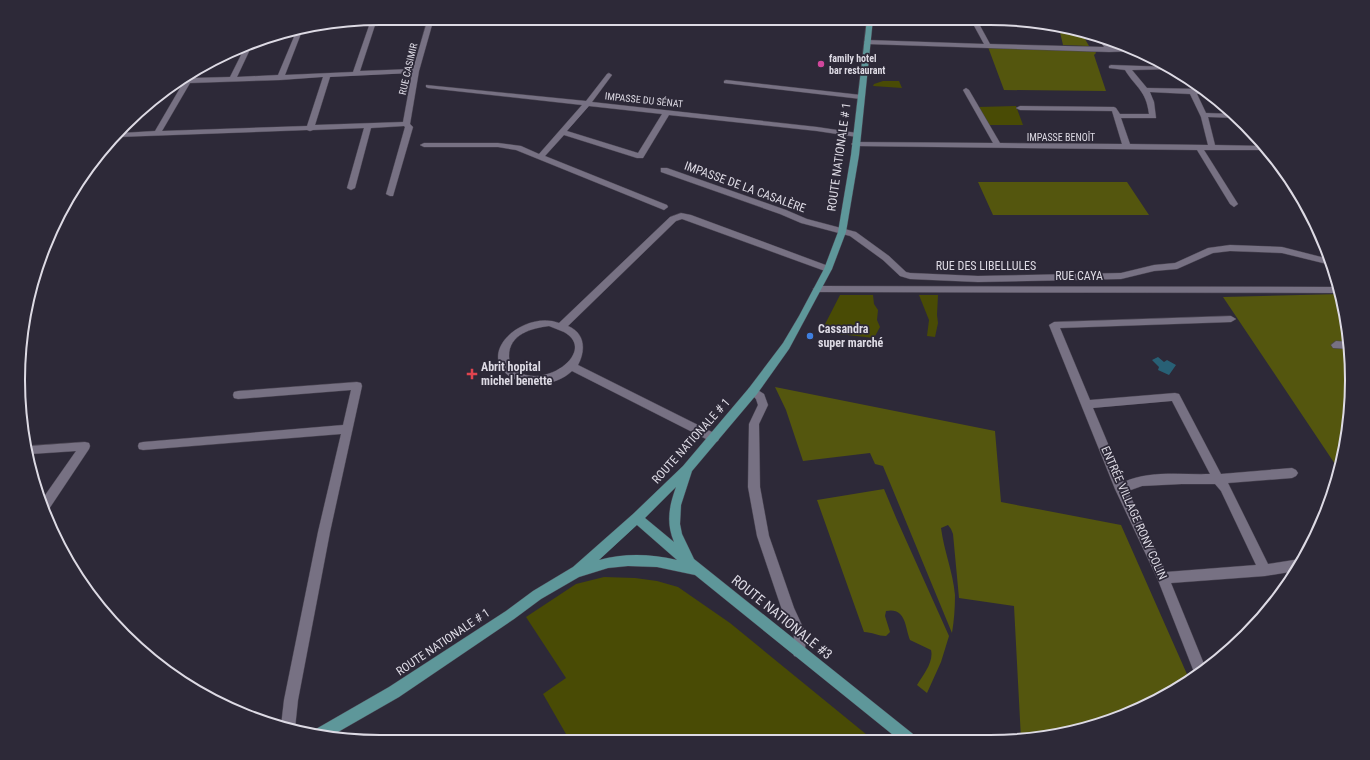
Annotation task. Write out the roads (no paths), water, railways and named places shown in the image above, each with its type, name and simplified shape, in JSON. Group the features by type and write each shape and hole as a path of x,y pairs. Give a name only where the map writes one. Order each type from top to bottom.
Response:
{"main road":[{"name":"ROUTE NATIONALE # 1","path":"327,731 394,692 510,615 537,595 577,571 637,518 687,469 753,391 786,346 818,289 828,269 842,232 846,215 857,135 869,25"},
{"path":"687,469 675,509 674,527 682,547 697,570"},
{"name":"ROUTE NATIONALE #3","path":"637,518 697,570 903,735"},
{"path":"577,571 619,561 658,562 697,570"}],"street":[{"path":"356,74 372,25"},
{"name":"RUE CASIMIR","path":"390,194 409,127 406,124 416,72 428,25"},
{"path":"977,25 988,46"},
{"path":"280,78 296,35"},
{"path":"867,42 1120,50"},
{"path":"1105,45 1109,50"},
{"path":"232,80 246,51"},
{"path":"1111,67 1158,68"},
{"path":"1117,116 1153,116 1151,102 1145,90 1128,70 1129,68"},
{"path":"191,80 232,80 416,72"},
{"path":"540,157 588,104 609,75"},
{"path":"310,129 327,76"},
{"path":"726,82 861,97"},
{"path":"157,134 183,85"},
{"name":"IMPASSE DU SÉNAT","path":"428,86 817,129 857,135"},
{"path":"966,90 998,146"},
{"path":"1145,90 1197,92"},
{"path":"1193,92 1203,115 1212,147"},
{"path":"1020,108 1115,110 1126,146"},
{"path":"562,132 640,156 667,112"},
{"path":"1203,115 1227,116"},
{"path":"123,135 310,129 406,124"},
{"path":"351,188 368,126"},
{"name":"IMPASSE BENOÎT","path":"855,144 1259,148"},
{"path":"424,145 502,146 518,148 664,207"},
{"path":"1199,147 1234,204"},
{"name":"IMPASSE DE LA CASALÈRE","path":"664,170 783,212 804,221 842,232"},
{"path":"562,326 676,217 688,217 828,269"},
{"name":"RUE DES LIBELLULES","path":"842,232 853,234 858,237 886,258 903,274 926,278 978,279 1121,276 1154,268 1177,266 1210,250 1230,248 1282,250 1324,260"},
{"name":"RUE CAYA","path":"818,289 1333,290"},
{"name":"ENTRÉE VILLAGE RONY COLIN","path":"1200,666 1164,578 1121,489 1054,327 1056,324 1231,319"},
{"path":"550,323 562,326 571,331 577,339 579,348 578,357 572,366 563,374 538,381 526,380 515,375 507,368 503,360 503,350 508,341 516,333 526,327 538,324 550,323"},
{"path":"1336,345 1343,346"},
{"path":"572,366 714,438"},
{"path":"238,395 358,386 324,532 295,677 289,723"},
{"path":"753,391 760,397 763,405 754,424 752,435 756,452 754,487 763,536 788,610 800,634 798,651"},
{"path":"1086,404 1175,397 1218,479 1225,488 1265,570"},
{"path":"143,446 347,429"},
{"path":"32,450 85,446 47,502"},
{"path":"1121,489 1128,484 1137,482 1218,479 1292,473"},
{"path":"1164,578 1291,567"}],"water":[{"path":"1158,357 1164,362 1167,360 1176,365 1169,375 1158,370 1159,367 1152,360"}],"place":[{"name":"family hotel bar restaurant","path":"821,64"},
{"name":"Cassandra super marché","path":"810,336"},
{"name":"Abrit hopital michel benette","path":"472,374"}]}
